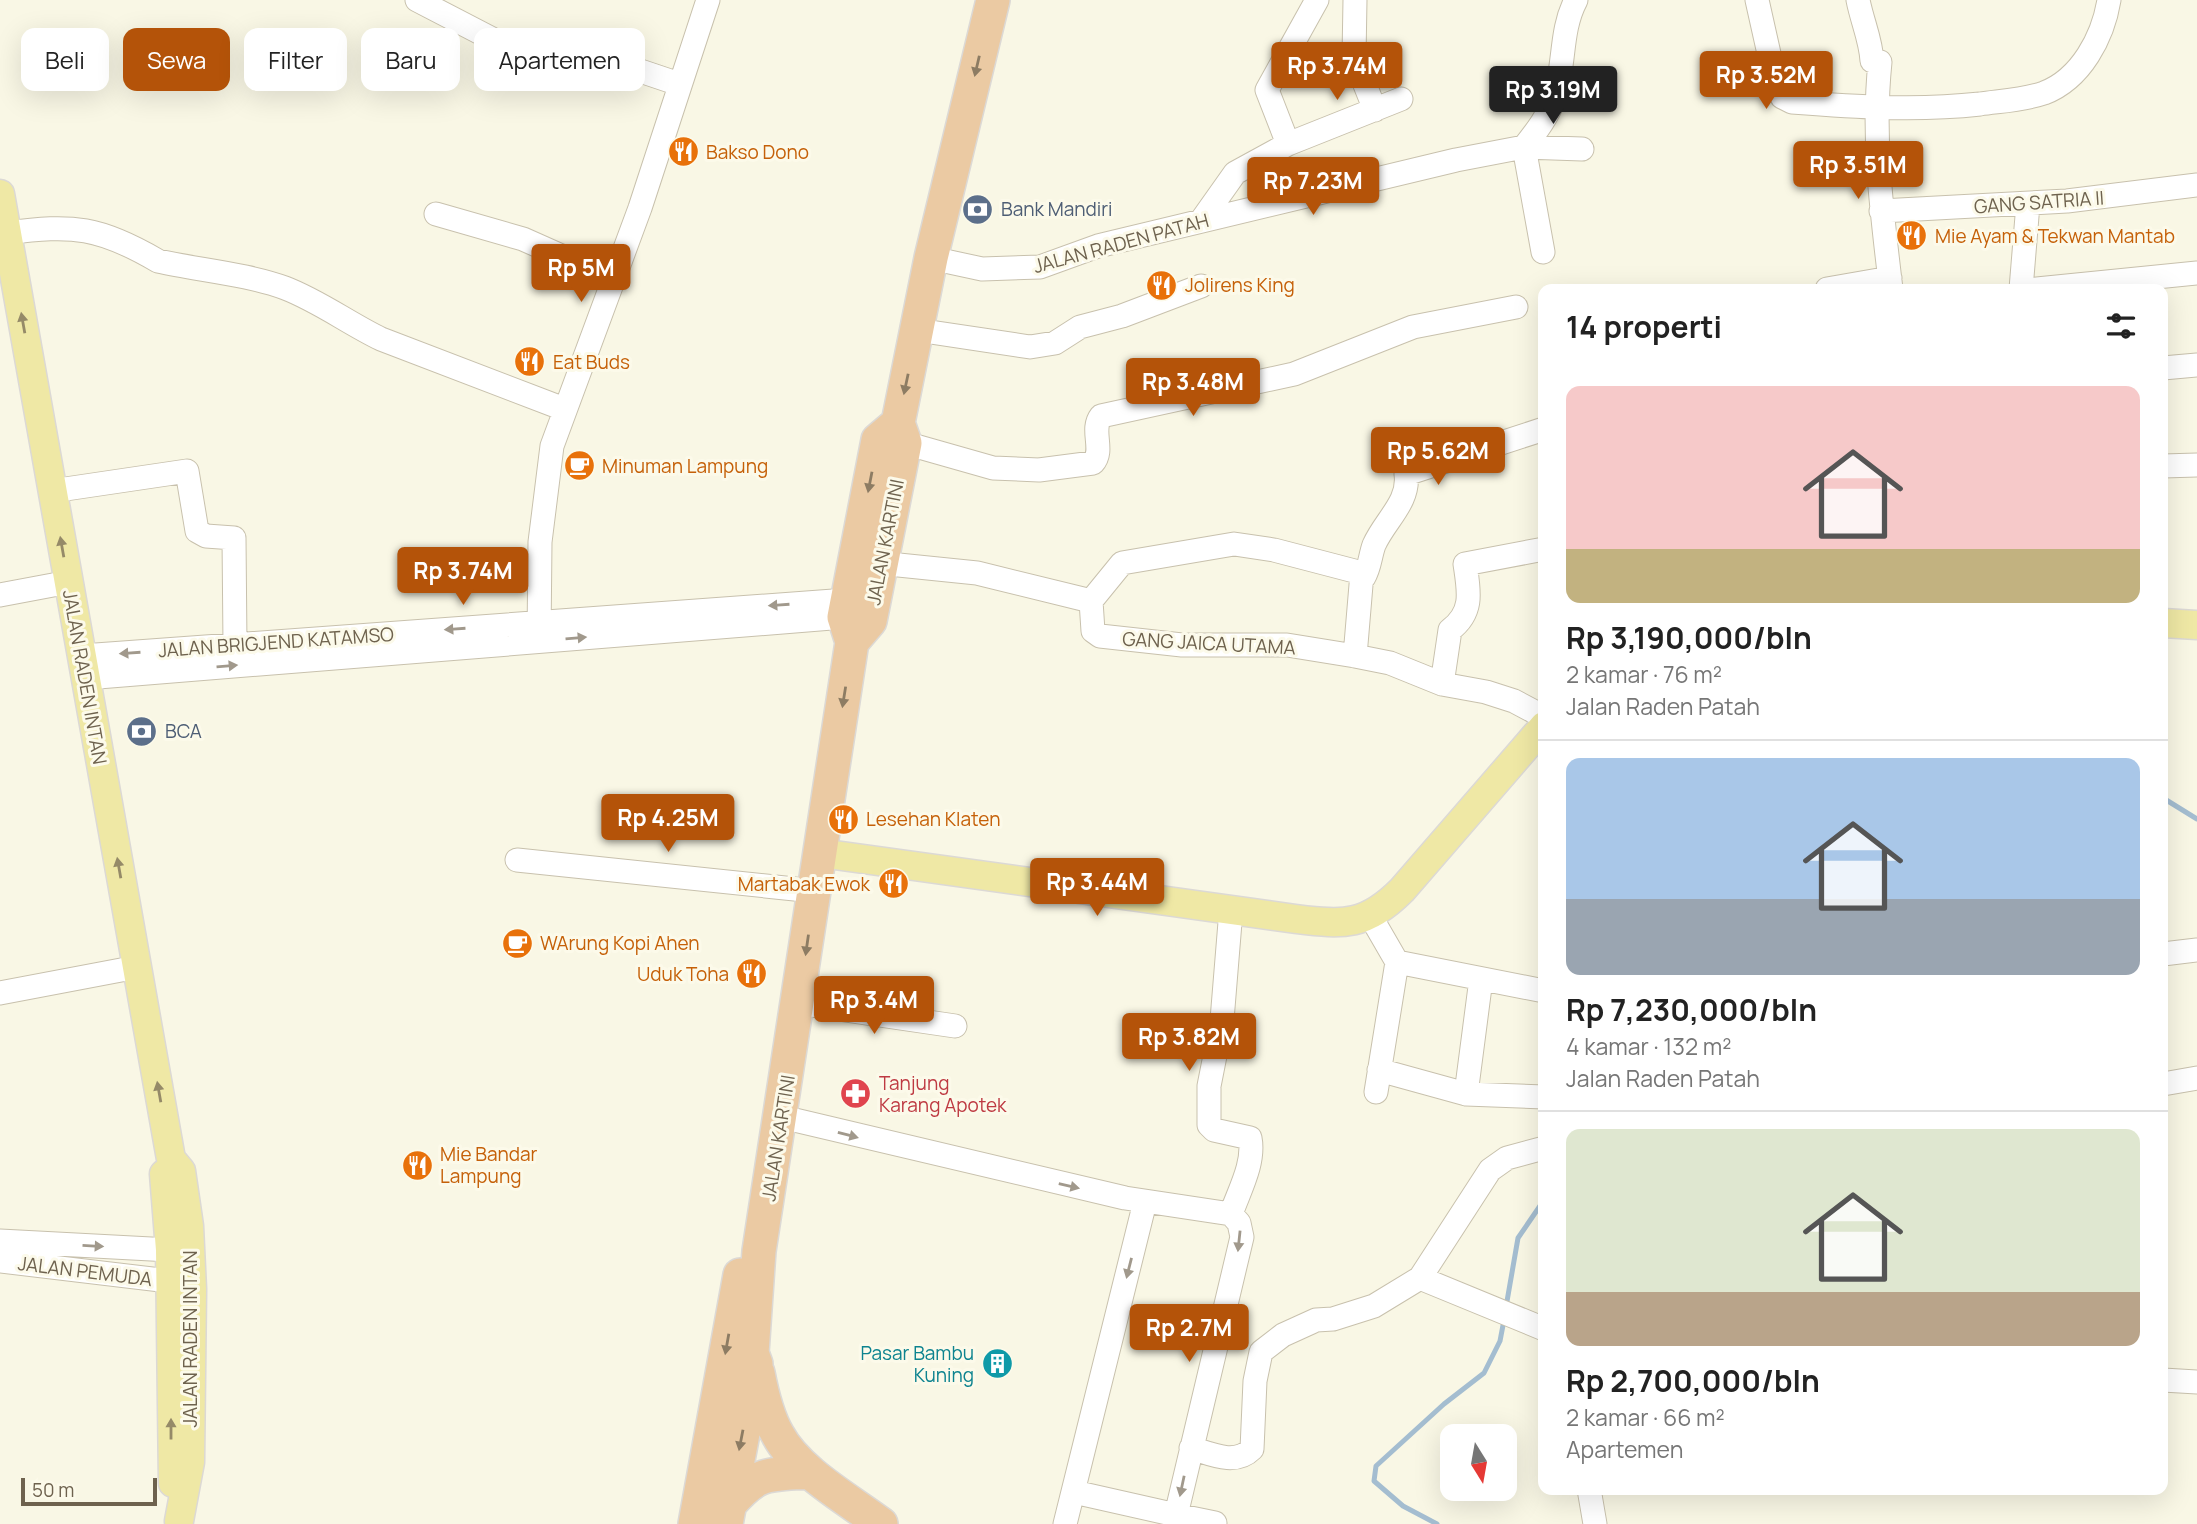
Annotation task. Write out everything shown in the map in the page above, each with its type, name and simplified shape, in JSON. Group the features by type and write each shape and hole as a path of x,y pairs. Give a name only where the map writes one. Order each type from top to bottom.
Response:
{"highway":[{"name":"JALAN KARTINI","path":"728,1515 755,1364 752,1353 759,1251 782,1117 820,853 848,620 870,621 931,258 993,0"},
{"path":"848,620 878,440 901,433"},
{"name":"JALAN KARTINI","path":"695,1524 738,1276 759,1251"},
{"path":"755,1364 765,1404 779,1438 810,1472 881,1524"},
{"path":"728,1515 748,1483 760,1477 810,1472"}],"main road":[{"name":"JALAN RADEN INTAN","path":"0,194 6,247 69,582 171,1159 181,1171 189,1226 192,1289 190,1462 179,1523"},
{"path":"2168,623 2197,625"},
{"path":"820,853 1323,922 1356,921 1371,917 1402,890 1538,733"},
{"name":"JALAN RADEN INTAN","path":"171,1159 164,1173 170,1250 171,1466 179,1523"}],"street":[{"path":"417,0 498,42 541,58 584,52 679,85"},
{"path":"539,632 540,542 545,484 552,446 613,279 708,0"},
{"path":"1288,144 1267,90 1317,0"},
{"path":"1356,0 1354,57 1375,110"},
{"path":"1543,252 1524,147 1540,126 1556,95 1562,51 1576,0"},
{"path":"1757,0 1774,76 1783,97 1792,102 1875,109 1930,109 2015,100 2045,92 2070,76 2091,51 2105,21 2109,0"},
{"path":"1858,0 1863,30 1871,45 1872,61 1880,62 1875,109 1881,211 1891,284"},
{"path":"1201,221 1235,173 1288,144 1401,99"},
{"name":"JALAN RADEN PATAH","path":"931,258 982,270 1040,267 1098,246 1456,159 1524,147 1582,149"},
{"name":"GANG SATRIA II","path":"1881,211 2028,204 2197,185"},
{"path":"2021,284 2028,204"},
{"path":"436,214 523,239 613,279"},
{"path":"6,247 59,226 102,233 146,252 158,261 262,281 312,300 381,339 564,410"},
{"path":"2087,284 2197,273"},
{"path":"917,330 1030,347 1055,343 1080,327 1122,316 1201,286"},
{"path":"901,433 993,468 1039,470 1093,464 1098,456 1096,424 1101,416 1294,374 1413,327 1517,307"},
{"path":"2168,368 2197,365"},
{"path":"1355,656 1364,578 1379,537 1404,500 1406,474 1538,431"},
{"path":"2168,466 2197,465"},
{"path":"52,491 187,471 197,531 206,536 234,538 235,645"},
{"path":"880,564 989,575 1091,601 1122,563 1234,544 1274,550 1362,573 1364,578"},
{"path":"1441,684 1450,630 1464,620 1466,610 1465,564 1538,550"},
{"path":"0,595 69,582"},
{"name":"GANG JAICA UTAMA","path":"1091,601 1093,631 1100,636 1182,645 1287,645 1355,656 1390,663 1441,684 1486,692 1514,701 1538,714"},
{"name":"JALAN BRIGJEND KATAMSO","path":"84,667 698,620 848,620"},
{"name":"JALAN BRIGJEND KATAMSO","path":"84,667 235,645 539,632"},
{"path":"517,860 814,891"},
{"path":"1231,910 1222,1020 1208,1105 1209,1125 1214,1130 1250,1138 1252,1147 1238,1202 1231,1214"},
{"path":"1371,917 1397,962 1377,1081 1466,1094 1538,1097"},
{"path":"2168,953 2197,950"},
{"path":"1397,962 1538,990"},
{"path":"0,993 137,967"},
{"path":"1466,1094 1481,979"},
{"path":"798,1003 955,1026"},
{"path":"2168,1083 2197,1078"},
{"path":"782,1117 867,1140 1145,1202 1231,1214 1239,1223 1242,1237 1176,1515"},
{"path":"1191,1448 1232,1459 1245,1456 1252,1449 1261,1352 1294,1330 1316,1320 1334,1319 1374,1306 1420,1279 1490,1170 1507,1158 1538,1150"},
{"path":"1065,1524 1145,1202"},
{"name":"JALAN PEMUDA","path":"0,1241 170,1250"},
{"path":"60,1267 62,1244"},
{"name":"JALAN PEMUDA","path":"0,1261 169,1281"},
{"path":"1420,1279 1538,1327"},
{"path":"2168,1380 2197,1382"},
{"path":"1074,1492 1215,1523"},
{"path":"1590,1495 1595,1524"}],"waterway":[{"path":"2168,801 2197,819"},
{"path":"1506,1307 1518,1238 1538,1209"},
{"path":"1437,1524 1403,1506 1374,1481 1376,1466 1444,1404 1484,1373 1500,1341 1504,1320"}],"place":[{"name":"Bakso Dono","path":"683,152"},
{"name":"Bank Mandiri","path":"978,209"},
{"name":"Mie Ayam & Tekwan Mantab","path":"1912,236"},
{"name":"Jolirens King","path":"1162,285"},
{"name":"Eat Buds","path":"530,362"},
{"name":"Minuman Lampung","path":"579,466"},
{"name":"BCA","path":"142,731"},
{"name":"Lesehan Klaten","path":"843,819"},
{"name":"Martabak Ewok","path":"893,884"},
{"name":"WArung Kopi Ahen","path":"517,943"},
{"name":"Uduk Toha","path":"752,974"},
{"name":"Tanjung Karang Apotek","path":"856,1094"},
{"name":"Mie Bandar Lampung","path":"417,1165"},
{"name":"Pasar Bambu Kuning","path":"997,1364"}]}
